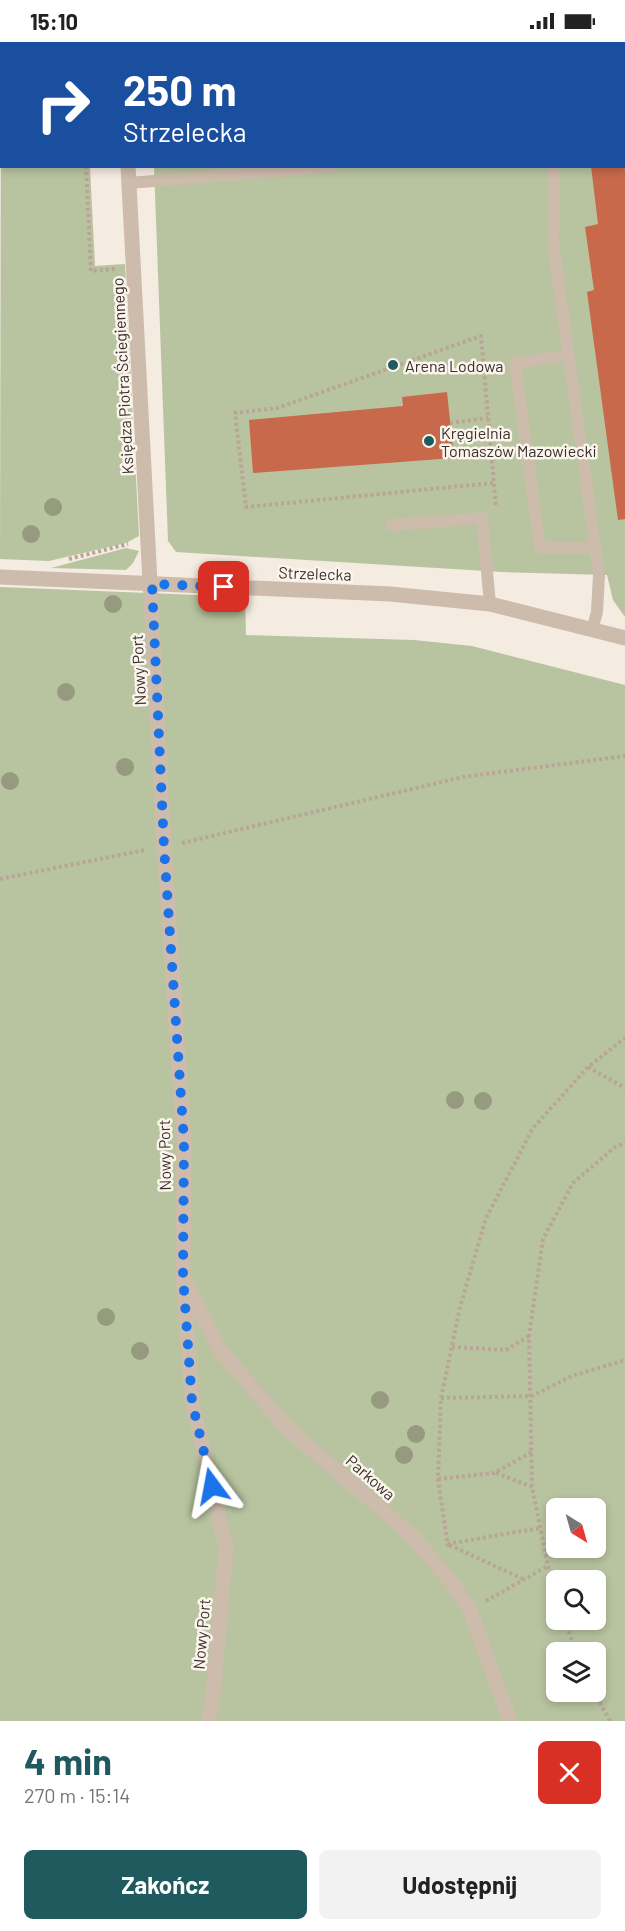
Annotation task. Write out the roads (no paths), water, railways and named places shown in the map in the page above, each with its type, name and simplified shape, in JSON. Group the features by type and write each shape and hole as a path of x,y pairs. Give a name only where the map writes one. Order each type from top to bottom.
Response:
{"street":[{"name":"Księdza Piotra Ściegiennego","path":"128,168 152,584"},
{"name":"Strzelecka","path":"0,577 390,594 490,604 625,638"},
{"name":"Nowy Port","path":"152,584 164,847 184,1141 183,1276 192,1402 226,1549 212,1706 208,1721"},
{"name":"Parkowa","path":"183,1276 219,1349 287,1428 411,1535 450,1580 470,1610 510,1721"}],"lane":[{"path":"129,183 310,168"},
{"path":"554,168 553,242 599,576 597,612 592,630"},
{"path":"569,355 515,363 538,536 540,548 596,548"},
{"path":"392,525 482,518 490,604"}],"place":[{"name":"Arena Lodowa","path":"393,365"},
{"name":"Kręgielnia Tomaszów Mazowiecki","path":"429,441"}]}
